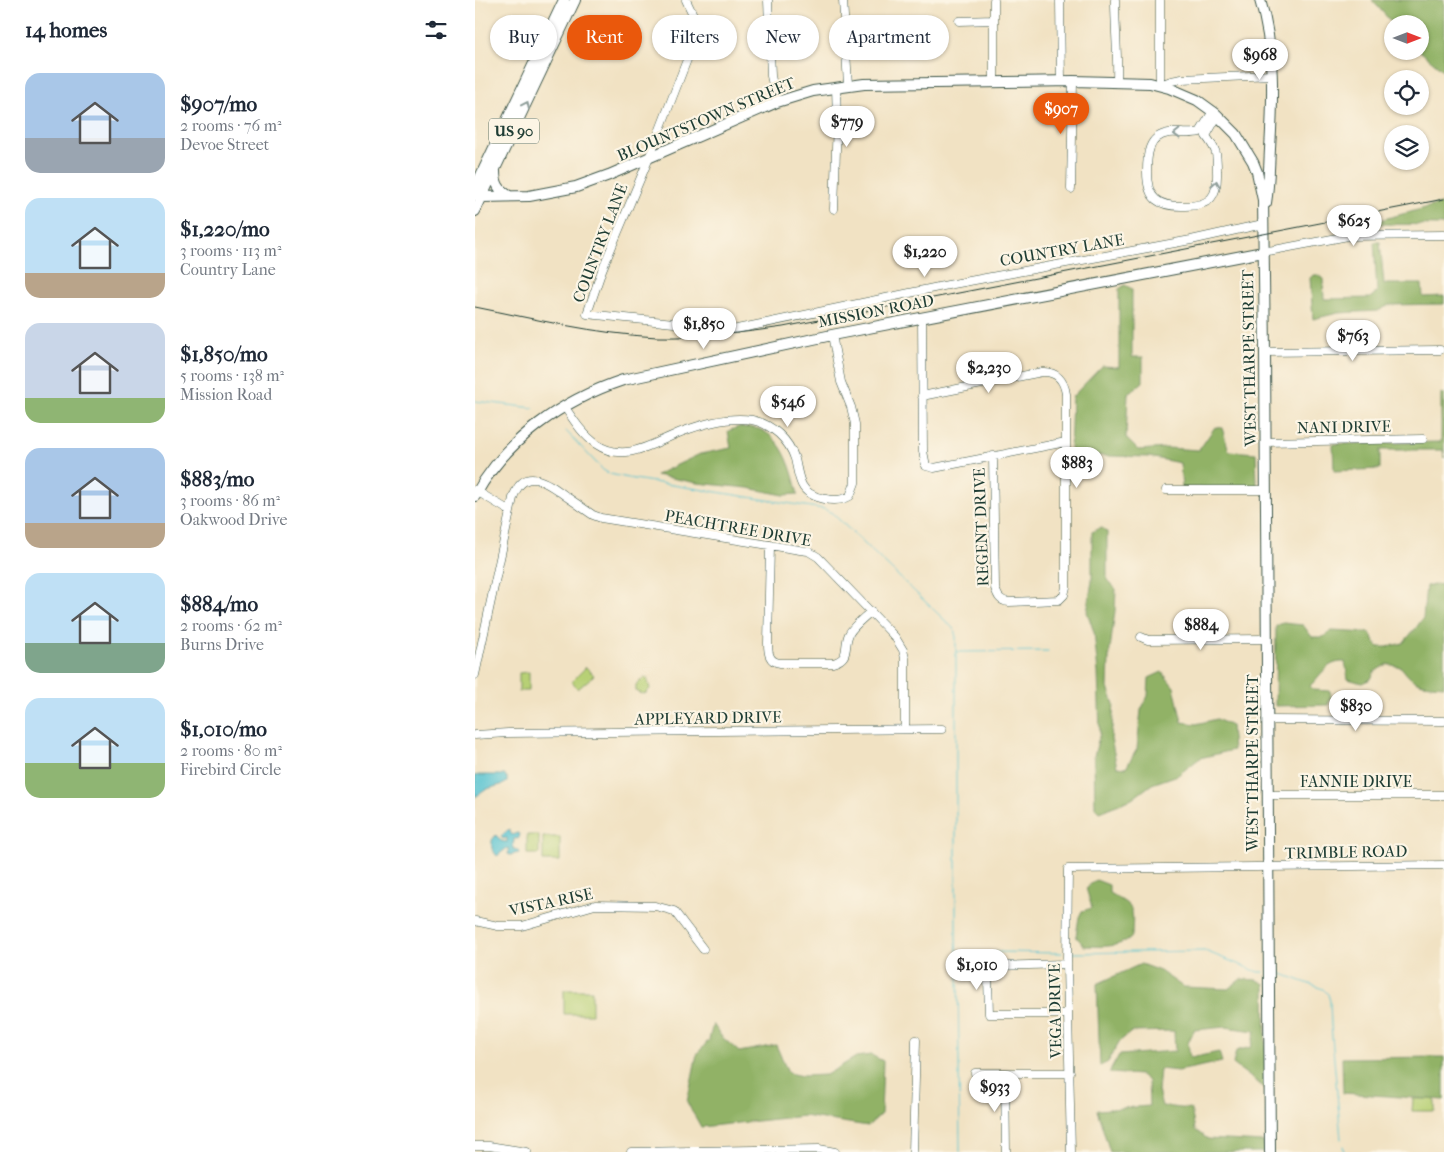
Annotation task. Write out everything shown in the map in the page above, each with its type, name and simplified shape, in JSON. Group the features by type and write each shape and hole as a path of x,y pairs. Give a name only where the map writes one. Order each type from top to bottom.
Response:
{"main road":[{"name":"US 90","path":"475,211 479,196 495,170 563,14 564,0"},
{"name":"US 90","path":"475,188 563,14 575,0"},
{"path":"1260,0 1268,33 1272,74 1268,192 1263,224"},
{"name":"BLOUNTSTOWN STREET","path":"479,196 529,196 576,187 609,175 777,102 813,91 848,85 1117,81 1160,85"},
{"path":"1160,85 1197,100 1215,113 1236,134 1257,172 1263,200 1263,224"},
{"path":"1257,172 1266,166 1269,160"},
{"path":"495,170 495,181 501,191 509,196"},
{"name":"WEST THARPE STREET","path":"1263,224 1270,1152"},
{"name":"MISSION ROAD","path":"476,492 517,442 536,425 564,406 592,392 623,380 832,335 1263,252"}],"street":[{"path":"649,158 697,32 697,23 686,0"},
{"path":"768,0 771,76 777,102"},
{"path":"843,0 848,85"},
{"path":"993,0 995,82"},
{"path":"1060,0 1061,81"},
{"path":"1115,0 1115,32 1118,42 1117,81"},
{"path":"1160,0 1160,85"},
{"path":"959,21 994,20"},
{"name":"BLOUNTSTOWN STREET","path":"1160,85 1182,79 1272,74"},
{"path":"1071,189 1073,81"},
{"path":"833,209 837,120 836,87"},
{"path":"1205,129 1206,136 1214,146 1217,155 1217,186 1213,195 1206,203 1197,206 1174,207 1158,202 1150,194 1147,183 1147,156 1150,146 1164,134 1197,133 1205,129 1215,113"},
{"name":"COUNTRY LANE","path":"649,158 601,270 587,314 725,330 737,329 948,285 1191,240 1263,224"},
{"name":"MISSION ROAD","path":"1263,252 1348,236 1444,234"},
{"path":"921,318 922,396 923,451 926,466 933,468 1066,442 1066,394 1064,384 1052,372 1042,372 922,396"},
{"path":"564,406 581,429 595,443 603,448 621,452 638,451 681,432 721,421 744,419 761,422 778,433 787,443 792,451 801,480 807,491 817,496 841,500 850,496 855,483 855,424 851,407 841,382 832,335"},
{"path":"1265,352 1440,350"},
{"name":"NANI DRIVE","path":"1265,442 1423,439"},
{"name":"REGENT DRIVE","path":"993,456 995,588 999,597 1009,602 1055,601 1062,598 1066,587 1066,442"},
{"name":"PEACHTREE DRIVE","path":"509,511 517,487 527,480 538,479 547,482 593,515 601,518 800,550 813,554 871,611 895,637 903,650 905,658 905,729"},
{"path":"1166,490 1266,490"},
{"path":"475,675 509,511 476,492"},
{"path":"770,545 768,643 769,656 774,662 833,663 841,660 845,654 849,634 871,611"},
{"path":"1141,637 1148,640 1267,639"},
{"path":"1267,720 1444,720"},
{"name":"APPLEYARD DRIVE","path":"475,735 508,733 942,729"},
{"name":"FANNIE DRIVE","path":"1267,795 1444,795"},
{"name":"TRIMBLE ROAD","path":"1068,869 1444,865"},
{"name":"VEGA DRIVE","path":"1068,869 1067,964 1071,1152"},
{"name":"VISTA RISE","path":"475,921 498,926 522,926 595,905 656,906 675,911 703,949"},
{"path":"1067,964 992,966 988,977 989,1014 1068,1014"},
{"path":"913,1152 916,1040"},
{"path":"975,1073 1070,1073"},
{"path":"1005,1073 1006,1152"},
{"path":"475,1146 489,1146 527,1152"},
{"path":"631,1152 819,1149 835,1152"}],"green space":[{"path":"1372,0 1444,0 1444,71 1429,58 1429,15 1385,15"},
{"path":"1444,203 1444,225 1379,224 1380,220"},
{"path":"1374,242 1380,242 1384,284 1422,284 1423,297 1444,296 1444,304 1389,305 1378,311 1338,313 1313,319 1310,278 1313,275 1318,275 1323,279 1324,299 1370,298 1377,292"},
{"path":"1125,285 1132,289 1132,357 1143,357 1143,382 1128,394 1126,438 1138,450 1167,448 1199,450 1215,427 1222,428 1229,451 1256,453 1257,486 1182,488 1180,463 1149,457 1070,455 1072,397 1102,366 1119,367 1119,289"},
{"path":"1441,394 1444,394 1444,458 1443,450 1380,450 1380,469 1334,471 1333,444 1441,442"},
{"path":"739,427 759,429 775,440 790,466 798,494 784,495 748,488 697,483 656,475 700,454 731,448 728,431"},
{"path":"1101,527 1107,532 1107,580 1116,589 1109,657 1108,688 1114,704 1111,739 1117,767 1126,768 1137,749 1141,710 1148,696 1149,678 1162,672 1174,687 1182,722 1196,724 1217,719 1231,726 1233,750 1200,758 1178,775 1152,784 1132,799 1099,812 1095,808 1094,756 1100,733 1098,673 1094,632 1087,612 1092,581 1092,532"},
{"path":"1444,584 1444,686 1419,683 1410,678 1401,667 1387,664 1374,672 1371,679 1362,683 1348,679 1345,662 1339,662 1325,669 1310,686 1313,690 1330,691 1331,697 1328,705 1275,706 1276,626 1283,623 1303,625 1312,637 1323,637 1332,631 1370,633 1378,647 1403,643 1423,618 1426,586"},
{"path":"586,667 594,675 578,689 571,682"},
{"path":"529,672 529,691 519,691 519,673"},
{"path":"647,678 650,689 645,694 639,693 636,690 636,685"},
{"path":"527,835 539,835 539,854 527,854"},
{"path":"543,837 560,837 560,861 543,861"},
{"path":"1096,880 1109,885 1109,893 1124,902 1131,909 1133,919 1132,936 1116,945 1084,946 1076,936 1079,917 1082,911 1092,908 1086,888"},
{"path":"1141,964 1160,971 1183,987 1228,989 1241,979 1258,980 1265,984 1266,1089 1233,1064 1236,1051 1251,1047 1255,1031 1225,1027 1194,1030 1188,1043 1190,1058 1219,1052 1222,1062 1178,1071 1160,1069 1158,1091 1162,1106 1191,1109 1195,1130 1208,1139 1264,1142 1264,1152 1110,1152 1097,1110 1149,1106 1148,1081 1141,1075 1109,1073 1119,1055 1175,1051 1174,1031 1131,1032 1119,1042 1108,1062 1100,1066 1097,984"},
{"path":"564,990 592,990 592,1014 564,1014"},
{"path":"713,1024 721,1036 739,1052 776,1045 788,1073 802,1076 826,1075 856,1057 871,1055 883,1061 881,1114 868,1126 804,1116 701,1127 687,1102 697,1054 709,1040"},
{"path":"1444,1057 1444,1100 1343,1093 1342,1058"},
{"path":"1413,1099 1435,1099 1435,1111 1412,1111"}],"water":[{"path":"504,775 507,777 507,782 487,789 475,797 475,776"},
{"path":"509,830 512,835 520,834 519,838 514,839 513,849 518,850 519,853 510,855 507,848 497,856 492,849 492,840 496,835 501,841 507,842 507,838 503,839 501,836"}],"waterway":[{"path":"475,401 534,408"},
{"path":"566,431 603,470 610,474 824,509 832,513 954,629 956,637 956,938 960,1152"},
{"path":"956,652 1048,651"},
{"path":"1072,953 1205,951 1258,972 1264,972"},
{"path":"958,955 997,952 1062,953"},
{"path":"1274,971 1323,989 1328,994 1341,1139"},
{"path":"1343,1146 1344,1152"}],"railway":[{"path":"475,307 611,333 657,337 736,333 783,327 1444,199"}]}
